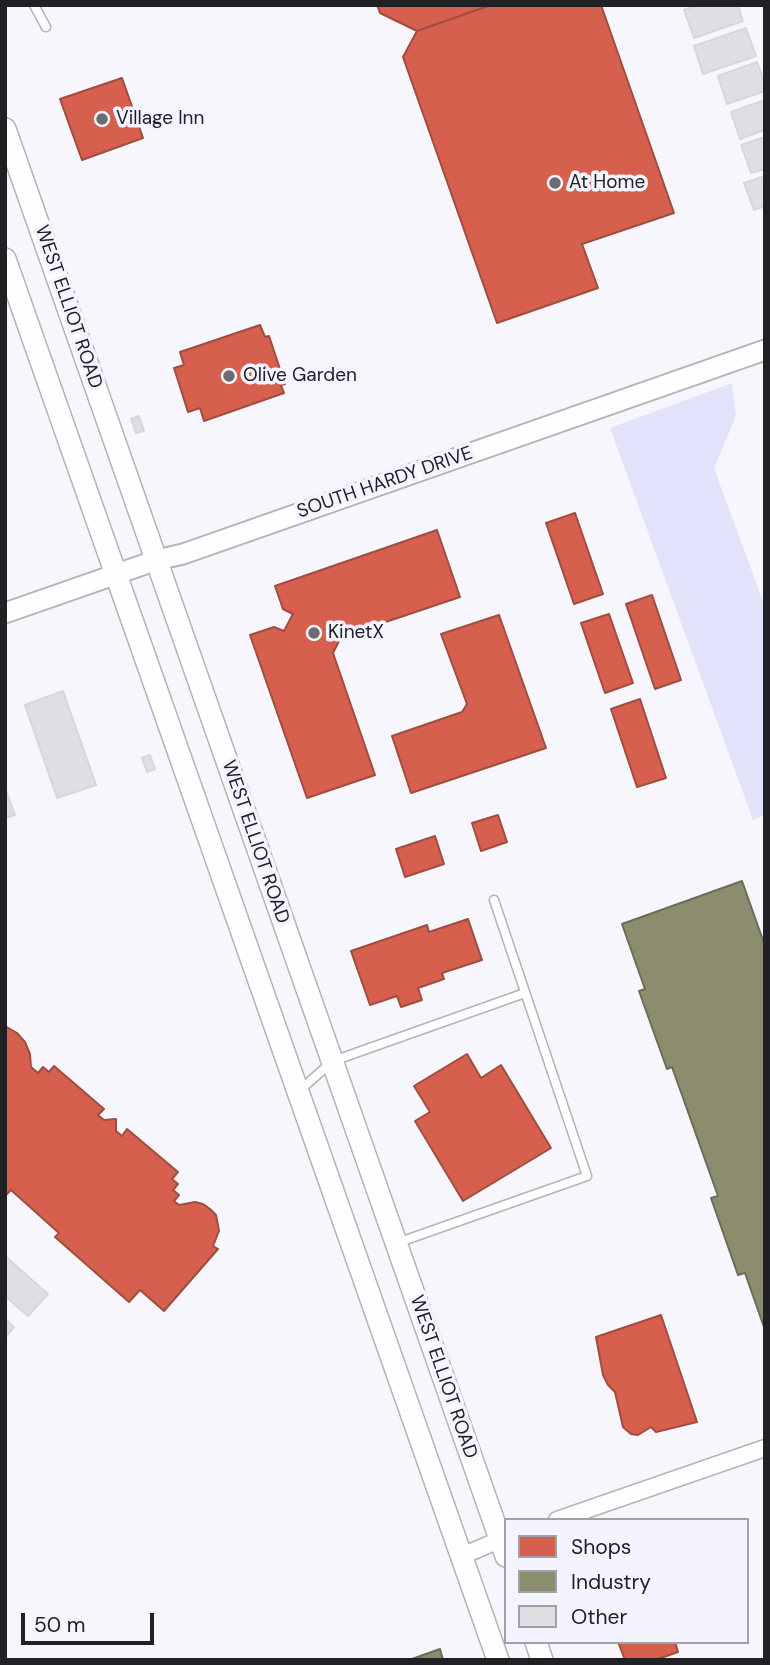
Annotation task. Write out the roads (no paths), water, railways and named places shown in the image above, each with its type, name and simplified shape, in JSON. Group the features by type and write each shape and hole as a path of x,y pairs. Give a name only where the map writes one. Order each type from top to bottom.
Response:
{"main road":[{"name":"WEST ELLIOT ROAD","path":"5,129 504,1544"},
{"path":"5,259 498,1660"}],"street":[{"name":"SOUTH HARDY DRIVE","path":"5,613 157,560 183,554 765,350"},
{"path":"563,1518 765,1448"},
{"path":"462,1556 504,1544"}],"lane":[{"path":"34,5 46,27"},
{"path":"397,1244 587,1176 494,900"},
{"path":"298,1092 333,1061 525,993"}],"place":[{"name":"Village Inn","path":"102,119"},
{"name":"At Home","path":"555,183"},
{"name":"Olive Garden","path":"229,376"},
{"name":"KinetX","path":"314,633"}]}
